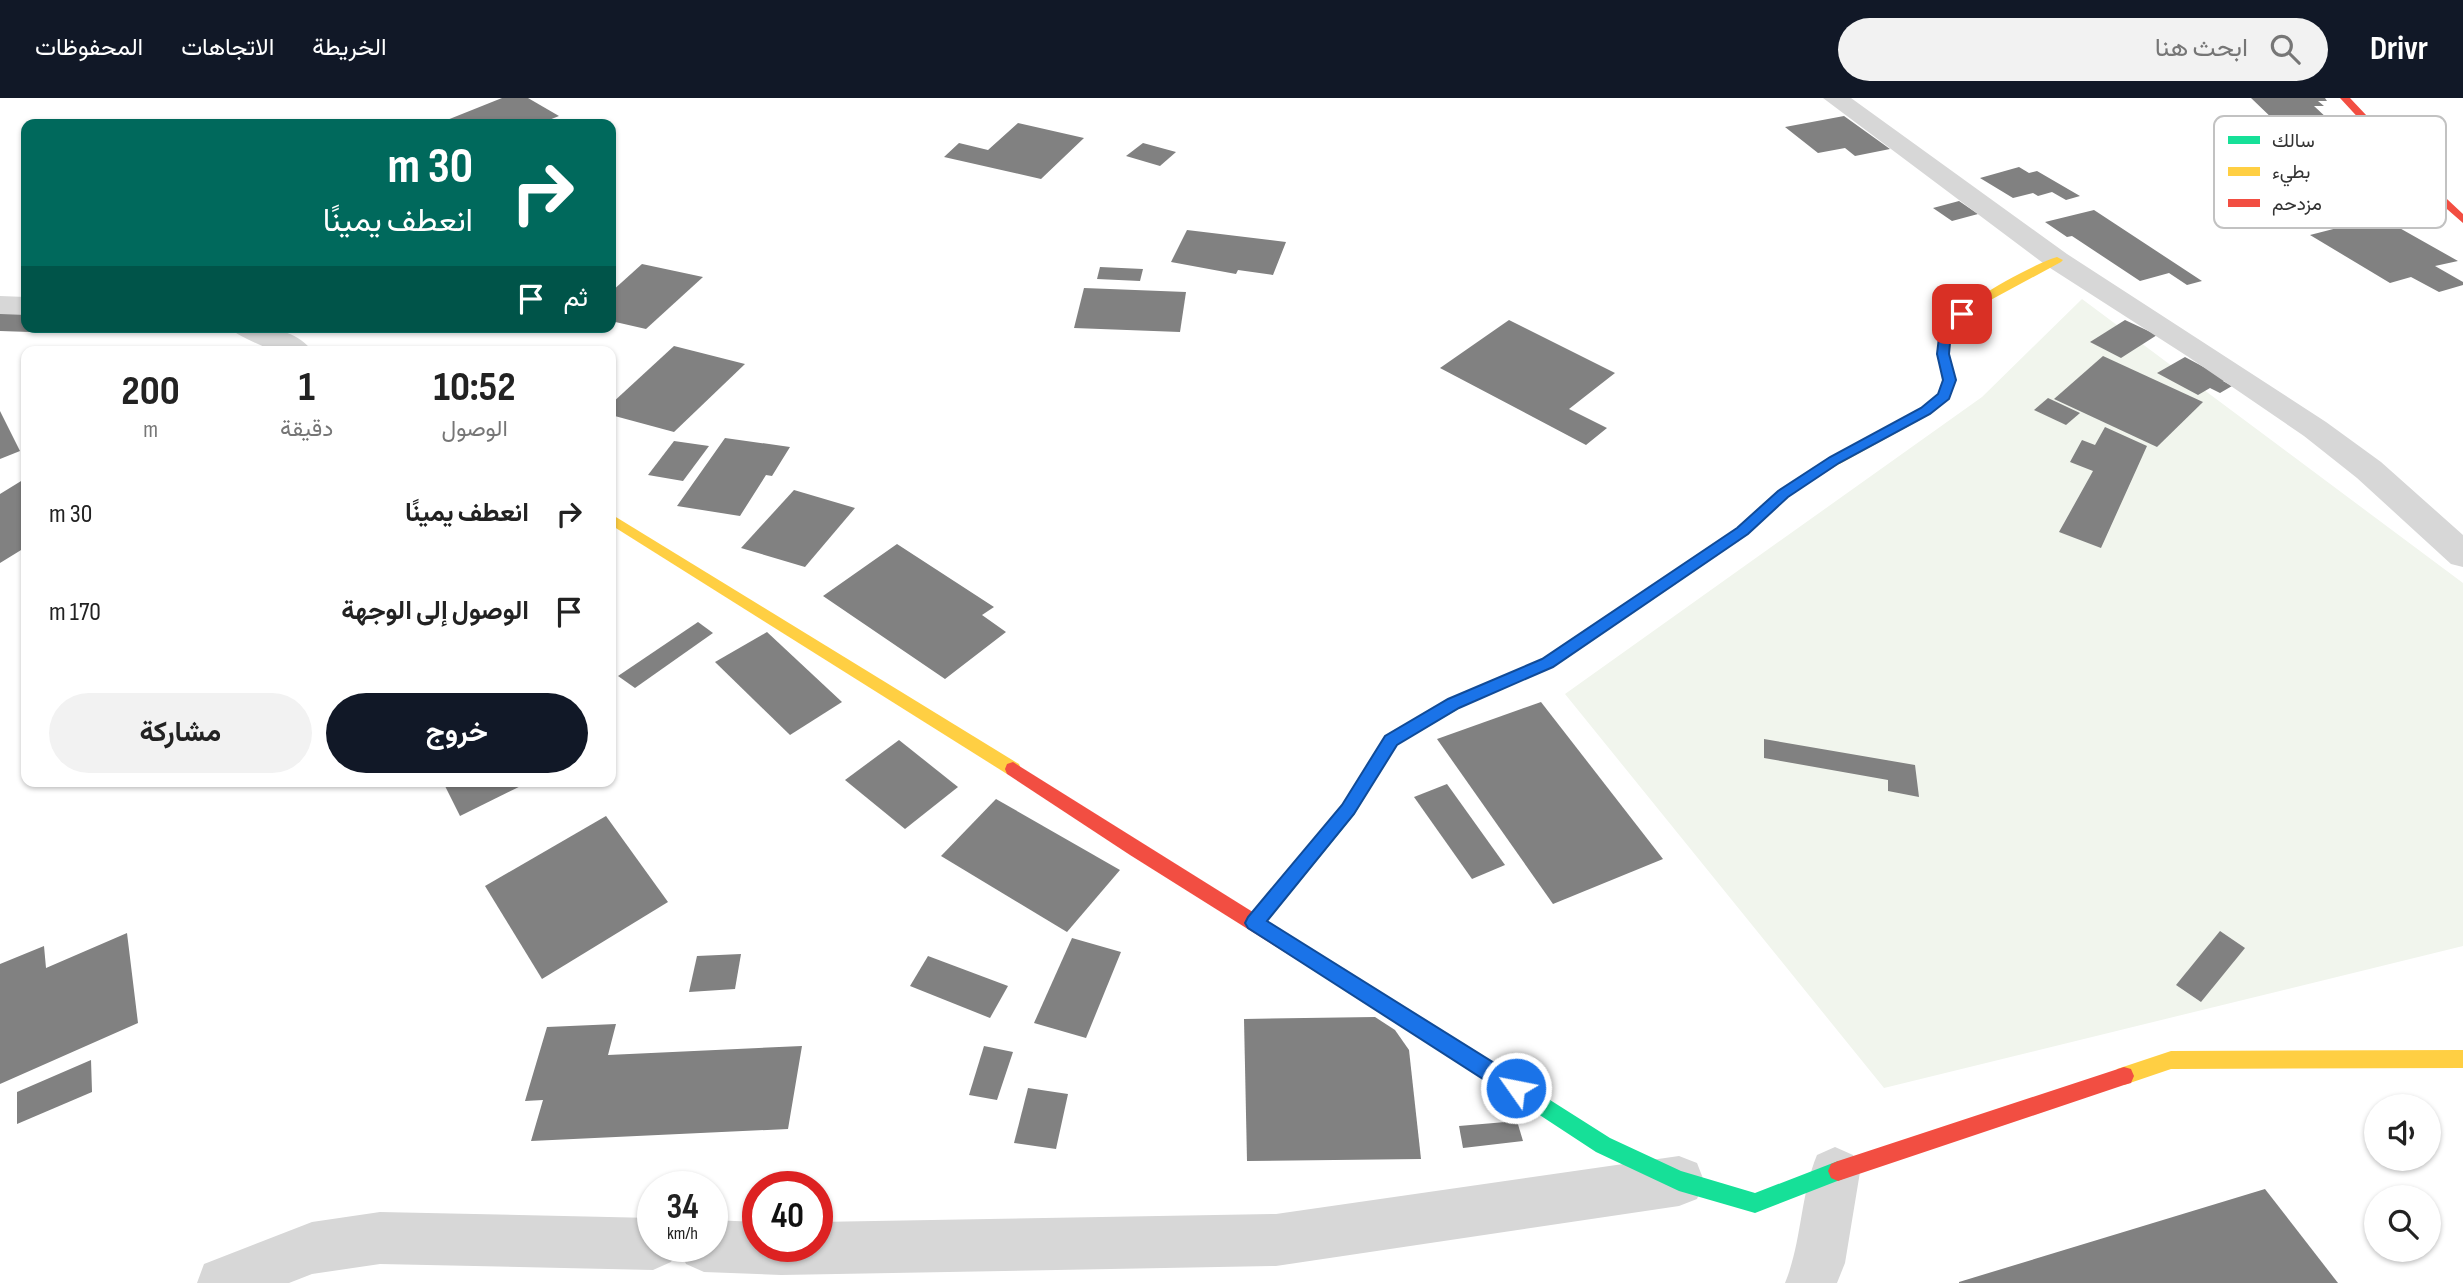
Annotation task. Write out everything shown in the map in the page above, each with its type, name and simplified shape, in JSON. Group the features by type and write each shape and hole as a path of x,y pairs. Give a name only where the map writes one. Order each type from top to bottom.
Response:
{"street":[{"path":"1835,98 2057,260 2315,429 2370,470 2463,555"},
{"path":"2344,98 2361,116"},
{"path":"2446,204 2463,220"},
{"path":"1255,923 1348,810 1391,741 1454,704 1547,663 1742,531 1783,494 1834,460 1926,411 1944,396 1950,380 1943,354 1947,329 1981,300 2057,260"},
{"path":"0,306 21,306"},
{"path":"262,333 287,346"},
{"path":"616,522 1020,772 1136,849 1603,1144 1679,1181 1755,1203 1835,1172 2171,1060 2463,1059"},
{"path":"1811,1283 1819,1263 1835,1172"},
{"path":"728,1247 782,1249 1276,1240 1679,1181"},
{"path":"223,1283 312,1248 380,1238 637,1244"}],"shaded area":[{"path":"2082,299 2463,583 2463,946 1884,1088 1565,694 1982,397"}],"building":[{"path":"502,98 528,98 559,116 552,119 450,119"},
{"path":"2251,98 2325,98 2327,101 2318,101 2324,106 2314,106 2325,116 2270,116"},
{"path":"1844,116 1890,149 1855,156 1845,148 1818,153 1785,127"},
{"path":"1018,123 1084,138 1041,179 944,157 959,143 988,150"},
{"path":"1143,143 1176,152 1160,166 1126,156"},
{"path":"2019,167 2029,173 2037,171 2080,196 2066,200 2052,192 2013,198 1980,178"},
{"path":"1959,201 1978,214 1952,221 1933,208"},
{"path":"2094,210 2202,281 2187,285 2169,273 2140,281 2072,236 2067,237 2045,222"},
{"path":"2337,228 2400,228 2458,261 2435,266 2463,282 2463,285 2439,292 2411,277 2390,283 2310,235"},
{"path":"1187,230 1286,242 1273,275 1238,270 1236,274 1171,262"},
{"path":"642,264 703,277 646,329 616,322 616,287"},
{"path":"1100,267 1143,269 1140,281 1097,279"},
{"path":"1084,288 1186,292 1180,332 1074,328"},
{"path":"0,310 21,311 21,332 0,331"},
{"path":"1509,320 1615,373 1569,409 1607,428 1586,445 1440,368"},
{"path":"2125,320 2157,335 2121,358 2090,342"},
{"path":"674,346 745,364 674,432 616,416 616,399"},
{"path":"2103,356 2203,402 2157,447 2054,399"},
{"path":"2185,357 2226,379 2223,381 2232,386 2220,393 2210,388 2198,395 2157,373"},
{"path":"2048,398 2080,413 2066,425 2034,410"},
{"path":"0,411 20,451 0,459"},
{"path":"2105,427 2147,446 2101,548 2059,532 2093,471 2070,462 2082,440 2095,445"},
{"path":"725,438 790,447 772,476 766,475 740,516 677,506"},
{"path":"674,441 709,446 683,481 648,475"},
{"path":"21,481 21,550 0,563 0,494"},
{"path":"794,490 855,508 805,567 741,548"},
{"path":"897,544 994,607 982,615 1006,632 945,679 823,596"},
{"path":"698,622 713,633 635,688 618,676"},
{"path":"767,632 842,702 790,735 715,662"},
{"path":"1541,702 1663,859 1553,904 1437,739"},
{"path":"1764,739 1915,765 1919,797 1888,791 1888,780 1764,758"},
{"path":"899,740 958,787 905,829 845,780"},
{"path":"1447,784 1505,865 1472,879 1414,797"},
{"path":"446,787 519,787 460,816"},
{"path":"996,799 1120,870 1067,932 941,856"},
{"path":"606,816 668,902 542,979 485,886"},
{"path":"2220,931 2245,948 2201,1002 2176,985"},
{"path":"127,933 138,1023 0,1084 0,964 44,946 46,968"},
{"path":"1072,938 1121,952 1086,1038 1034,1023"},
{"path":"741,954 735,989 689,992 697,956"},
{"path":"928,956 1008,986 990,1018 910,986"},
{"path":"1375,1017 1395,1030 1409,1050 1421,1159 1247,1161 1244,1019"},
{"path":"616,1024 608,1055 802,1046 788,1129 531,1141 543,1100 525,1101 547,1027"},
{"path":"984,1046 1013,1052 997,1100 969,1095"},
{"path":"91,1060 92,1092 17,1124 17,1092"},
{"path":"1028,1088 1068,1094 1056,1149 1014,1143"},
{"path":"1517,1121 1523,1141 1463,1148 1459,1126"},
{"path":"2265,1189 2338,1283 1959,1283 1959,1282"}],"traffic: fast":[{"path":"1255,923 1348,810 1391,741 1454,704 1547,663 1603,625"},
{"path":"1449,1045 1603,1145 1679,1181 1755,1203 1838,1171"}],"traffic: slow":[{"path":"1829,464 1926,411 1944,396 1949,380 1943,354 1947,329 1981,300 2057,260"},
{"path":"616,522 1013,769"},
{"path":"2124,1076 2171,1060 2463,1059"}],"traffic: jam":[{"path":"2345,98 2362,116"},
{"path":"2446,204 2463,220"},
{"path":"1603,625 1743,531 1783,494 1829,464"},
{"path":"1013,769 1136,850 1449,1045"},
{"path":"1838,1171 2124,1076"}],"route":[{"path":"1516,1088 1255,923 1348,810 1391,741 1454,704 1496,683 1547,663 1742,531 1783,494 1834,460 1926,411 1944,396 1950,380 1943,343 1947,329 1962,314"}]}
